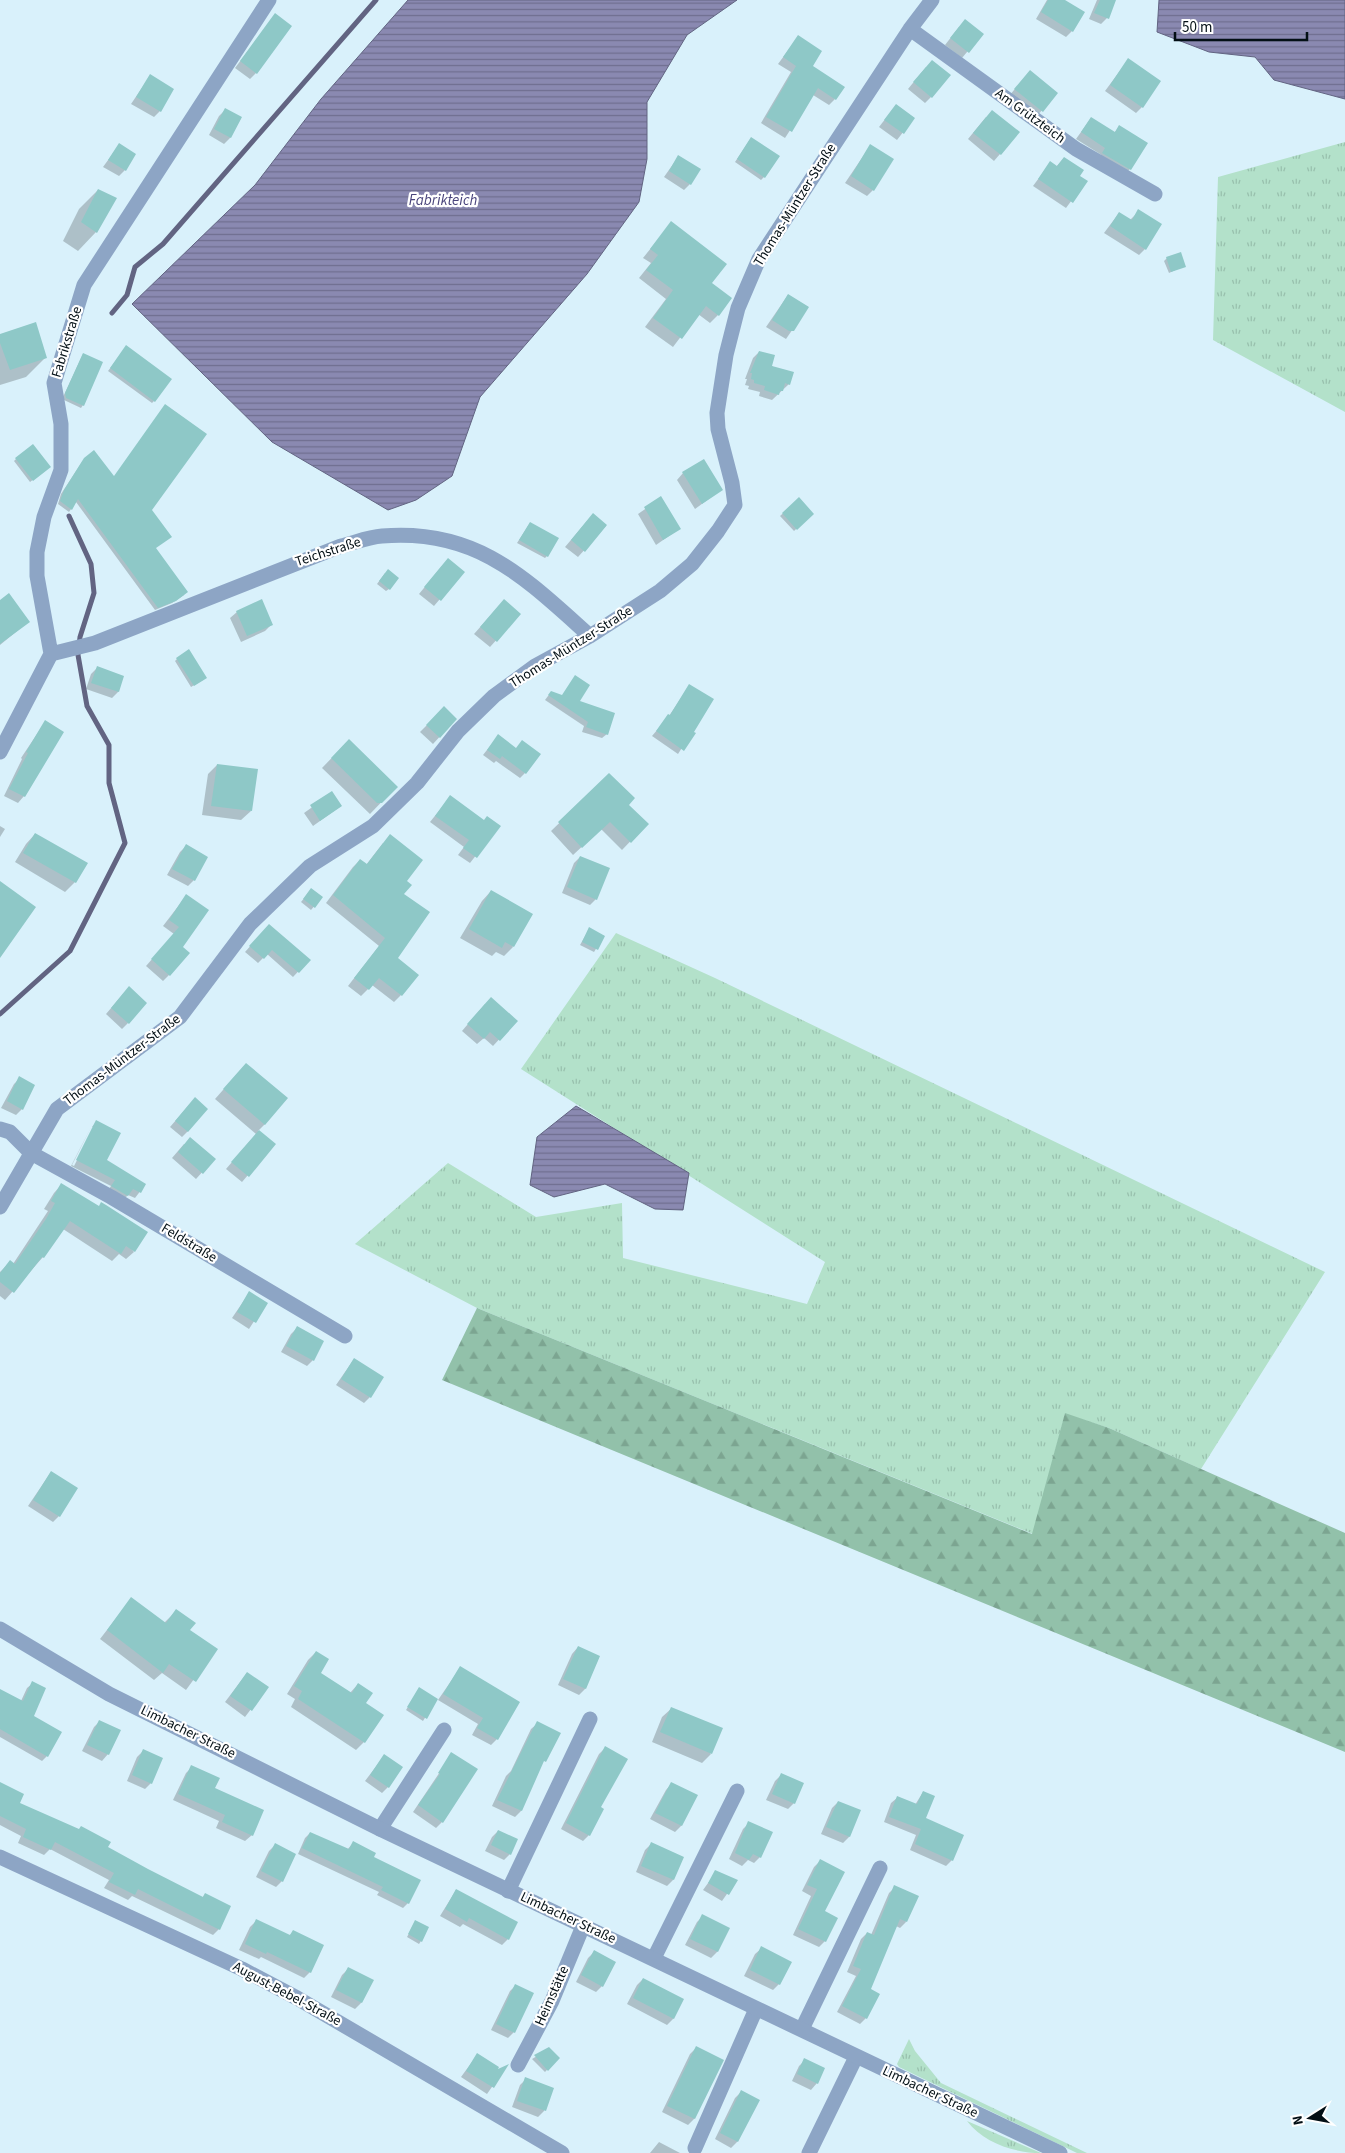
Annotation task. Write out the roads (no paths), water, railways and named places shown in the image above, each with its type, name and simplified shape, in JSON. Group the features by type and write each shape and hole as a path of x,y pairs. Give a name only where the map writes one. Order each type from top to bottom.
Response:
{"street":[{"name":"Fabrikstraße","path":"51,654 37,576 37,552 44,517 61,470 60,424 54,383 84,285 270,0"},
{"name":"Thomas-Müntzer-Straße","path":"0,1207 57,1110 180,1018 250,924 310,866 373,826 417,783 458,731 494,696 535,666 590,636 660,591 692,564 735,505 732,483 718,428 717,413 726,355 738,308 759,259 910,29 932,0"},
{"name":"Am Grützteich","path":"910,29 1076,149 1155,194"},
{"name":"Teichstraße","path":"51,654 68,648 95,643 341,546 380,536 411,535 454,542 491,556 530,582 590,636"},
{"path":"0,752 51,654"},
{"path":"0,1129 10,1132 31,1153"},
{"name":"Feldstraße","path":"31,1153 120,1202 345,1336"},
{"name":"Limbacher Straße","path":"0,1629 109,1694 380,1828 508,1891 654,1958 756,2009 802,2029 856,2057 1060,2153"},
{"name":"Limbacher Straße","path":"508,1891 564,1770 590,1720"},
{"path":"380,1828 444,1730"},
{"path":"654,1958 737,1791"},
{"name":"August-Bebel-Straße","path":"0,1857 242,1969 297,1998 562,2153"},
{"path":"802,2029 880,1868"},
{"name":"Heimstätte","path":"518,2065 552,2002 583,1926"},
{"path":"695,2148 756,2009"},
{"path":"809,2153 856,2057"}],"water":[{"name":"Fabrikteich","path":"408,0 737,0 687,35 647,102 647,159 639,202 587,274 480,397 452,476 416,500 388,510 272,442 132,304 255,185 321,99"},
{"path":"1159,0 1345,0 1345,99 1274,80 1255,57 1209,52 1157,32"},
{"path":"576,1106 689,1173 683,1210 655,1209 605,1184 554,1197 530,1185 537,1137"}],"waterway":[{"path":"112,313 127,295 135,267 163,244 376,0"},
{"path":"0,1014 70,951 125,843 109,783 109,745 87,706 78,655 80,637 94,593 91,564 69,516"}]}
